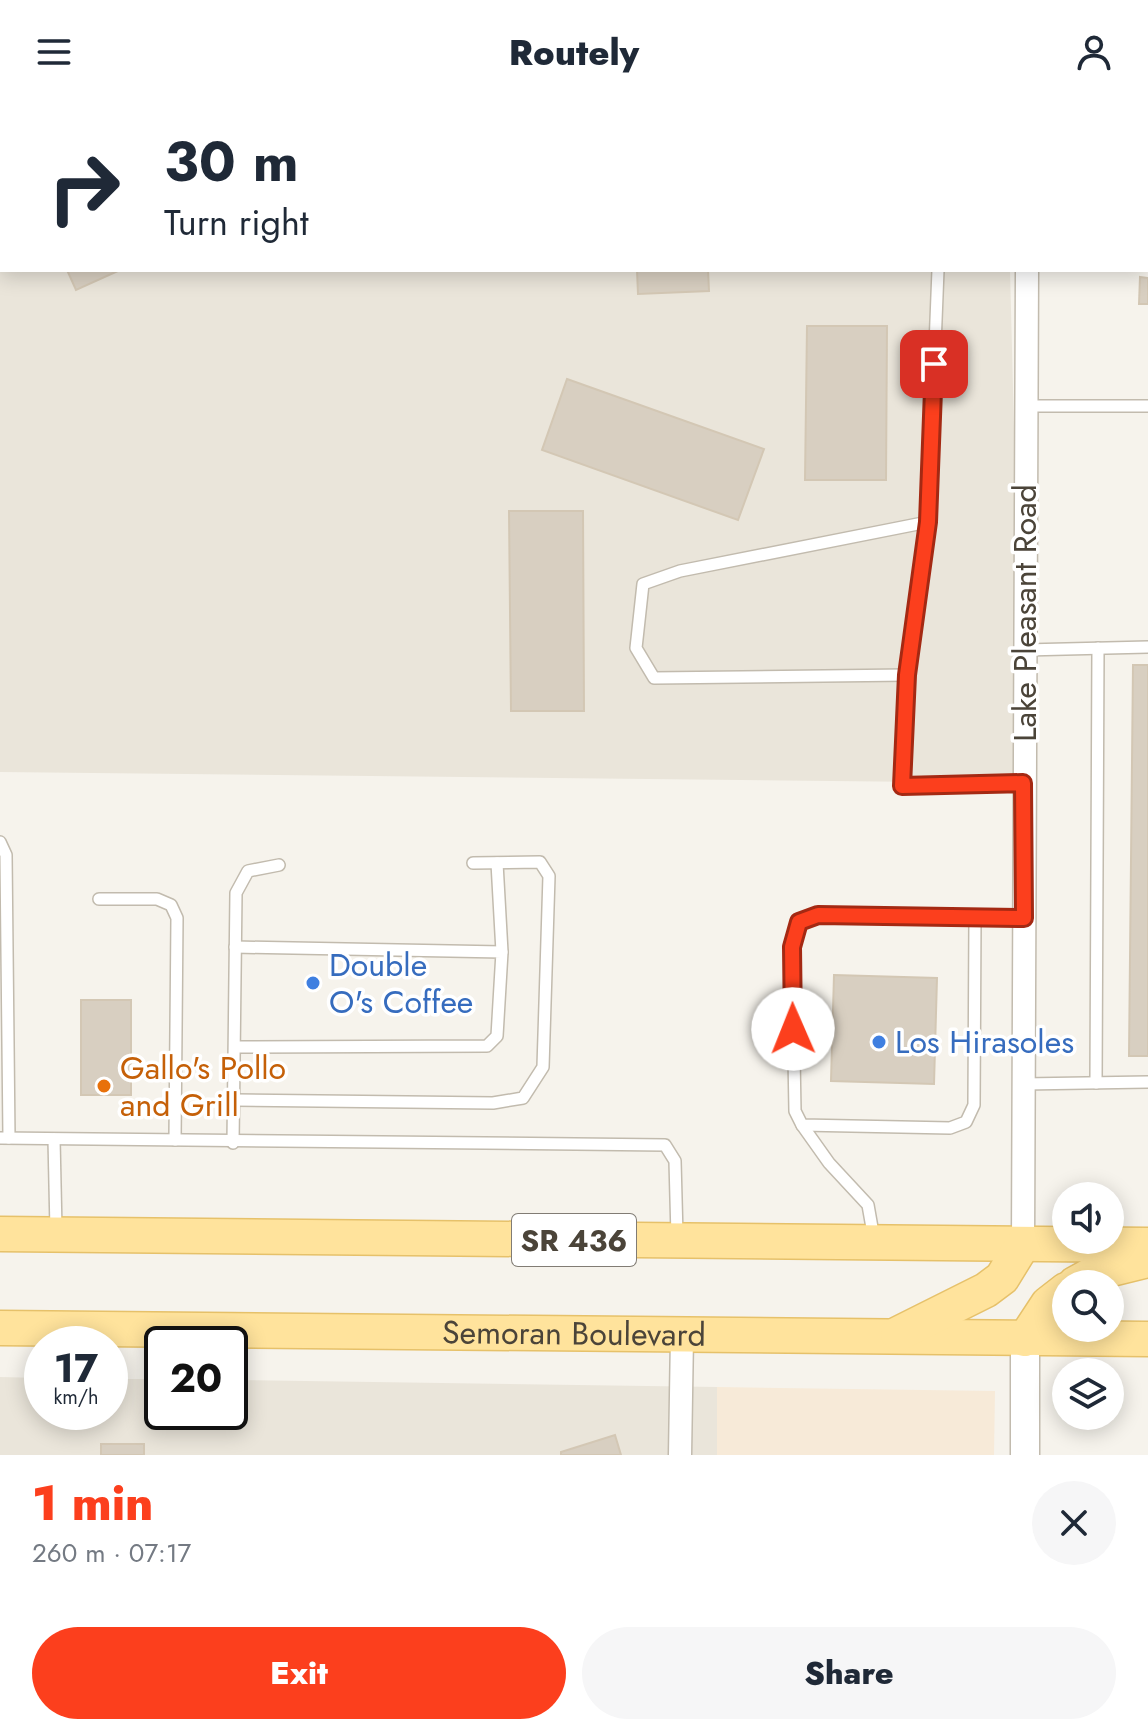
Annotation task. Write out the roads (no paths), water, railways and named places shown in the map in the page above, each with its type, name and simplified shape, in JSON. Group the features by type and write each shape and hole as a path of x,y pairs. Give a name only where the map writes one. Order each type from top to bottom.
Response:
{"main road":[{"name":"SR 436","path":"0,1234 1148,1245"},
{"path":"891,1338 986,1290 1002,1278 1023,1244"},
{"path":"1107,1270 1148,1260"},
{"path":"1025,1339 1052,1301"},
{"name":"Semoran Boulevard","path":"0,1328 1148,1339"}],"street":[{"name":"Lake Pleasant Road","path":"1023,1244 1027,272"},
{"path":"680,1455 682,1336"},
{"path":"1025,1339 1025,1455"}],"lane":[{"path":"938,272 928,522 907,675 902,786 1023,783"},
{"path":"1026,406 1148,406"},
{"path":"907,675 654,678 636,648 643,584 680,571 928,522"},
{"path":"1025,650 1148,647"},
{"path":"1096,1083 1098,648"},
{"path":"0,842 6,855 4,1138 233,1143 665,1145 675,1161 677,1241"},
{"path":"236,1100 493,1103 523,1098 543,1067 549,876 540,862 473,863"},
{"path":"236,1047 487,1046 497,1036 502,952 497,863"},
{"path":"233,1143 236,1100 234,909 240,881 255,867 279,865"},
{"path":"99,899 157,899 171,905 177,918 175,1140"},
{"path":"875,1243 868,1205 829,1163 795,1111 792,947 799,922 818,915 1024,918"},
{"path":"802,1125 950,1128 966,1122 974,1105 975,918"},
{"path":"235,947 502,952"},
{"path":"1024,1084 1148,1082"},
{"path":"54,1139 56,1234"}],"place":[{"name":"Double O's Coffee","path":"313,983"},
{"name":"Los Hirasoles","path":"879,1042"},
{"name":"Gallo's Pollo and Grill","path":"104,1086"}]}
